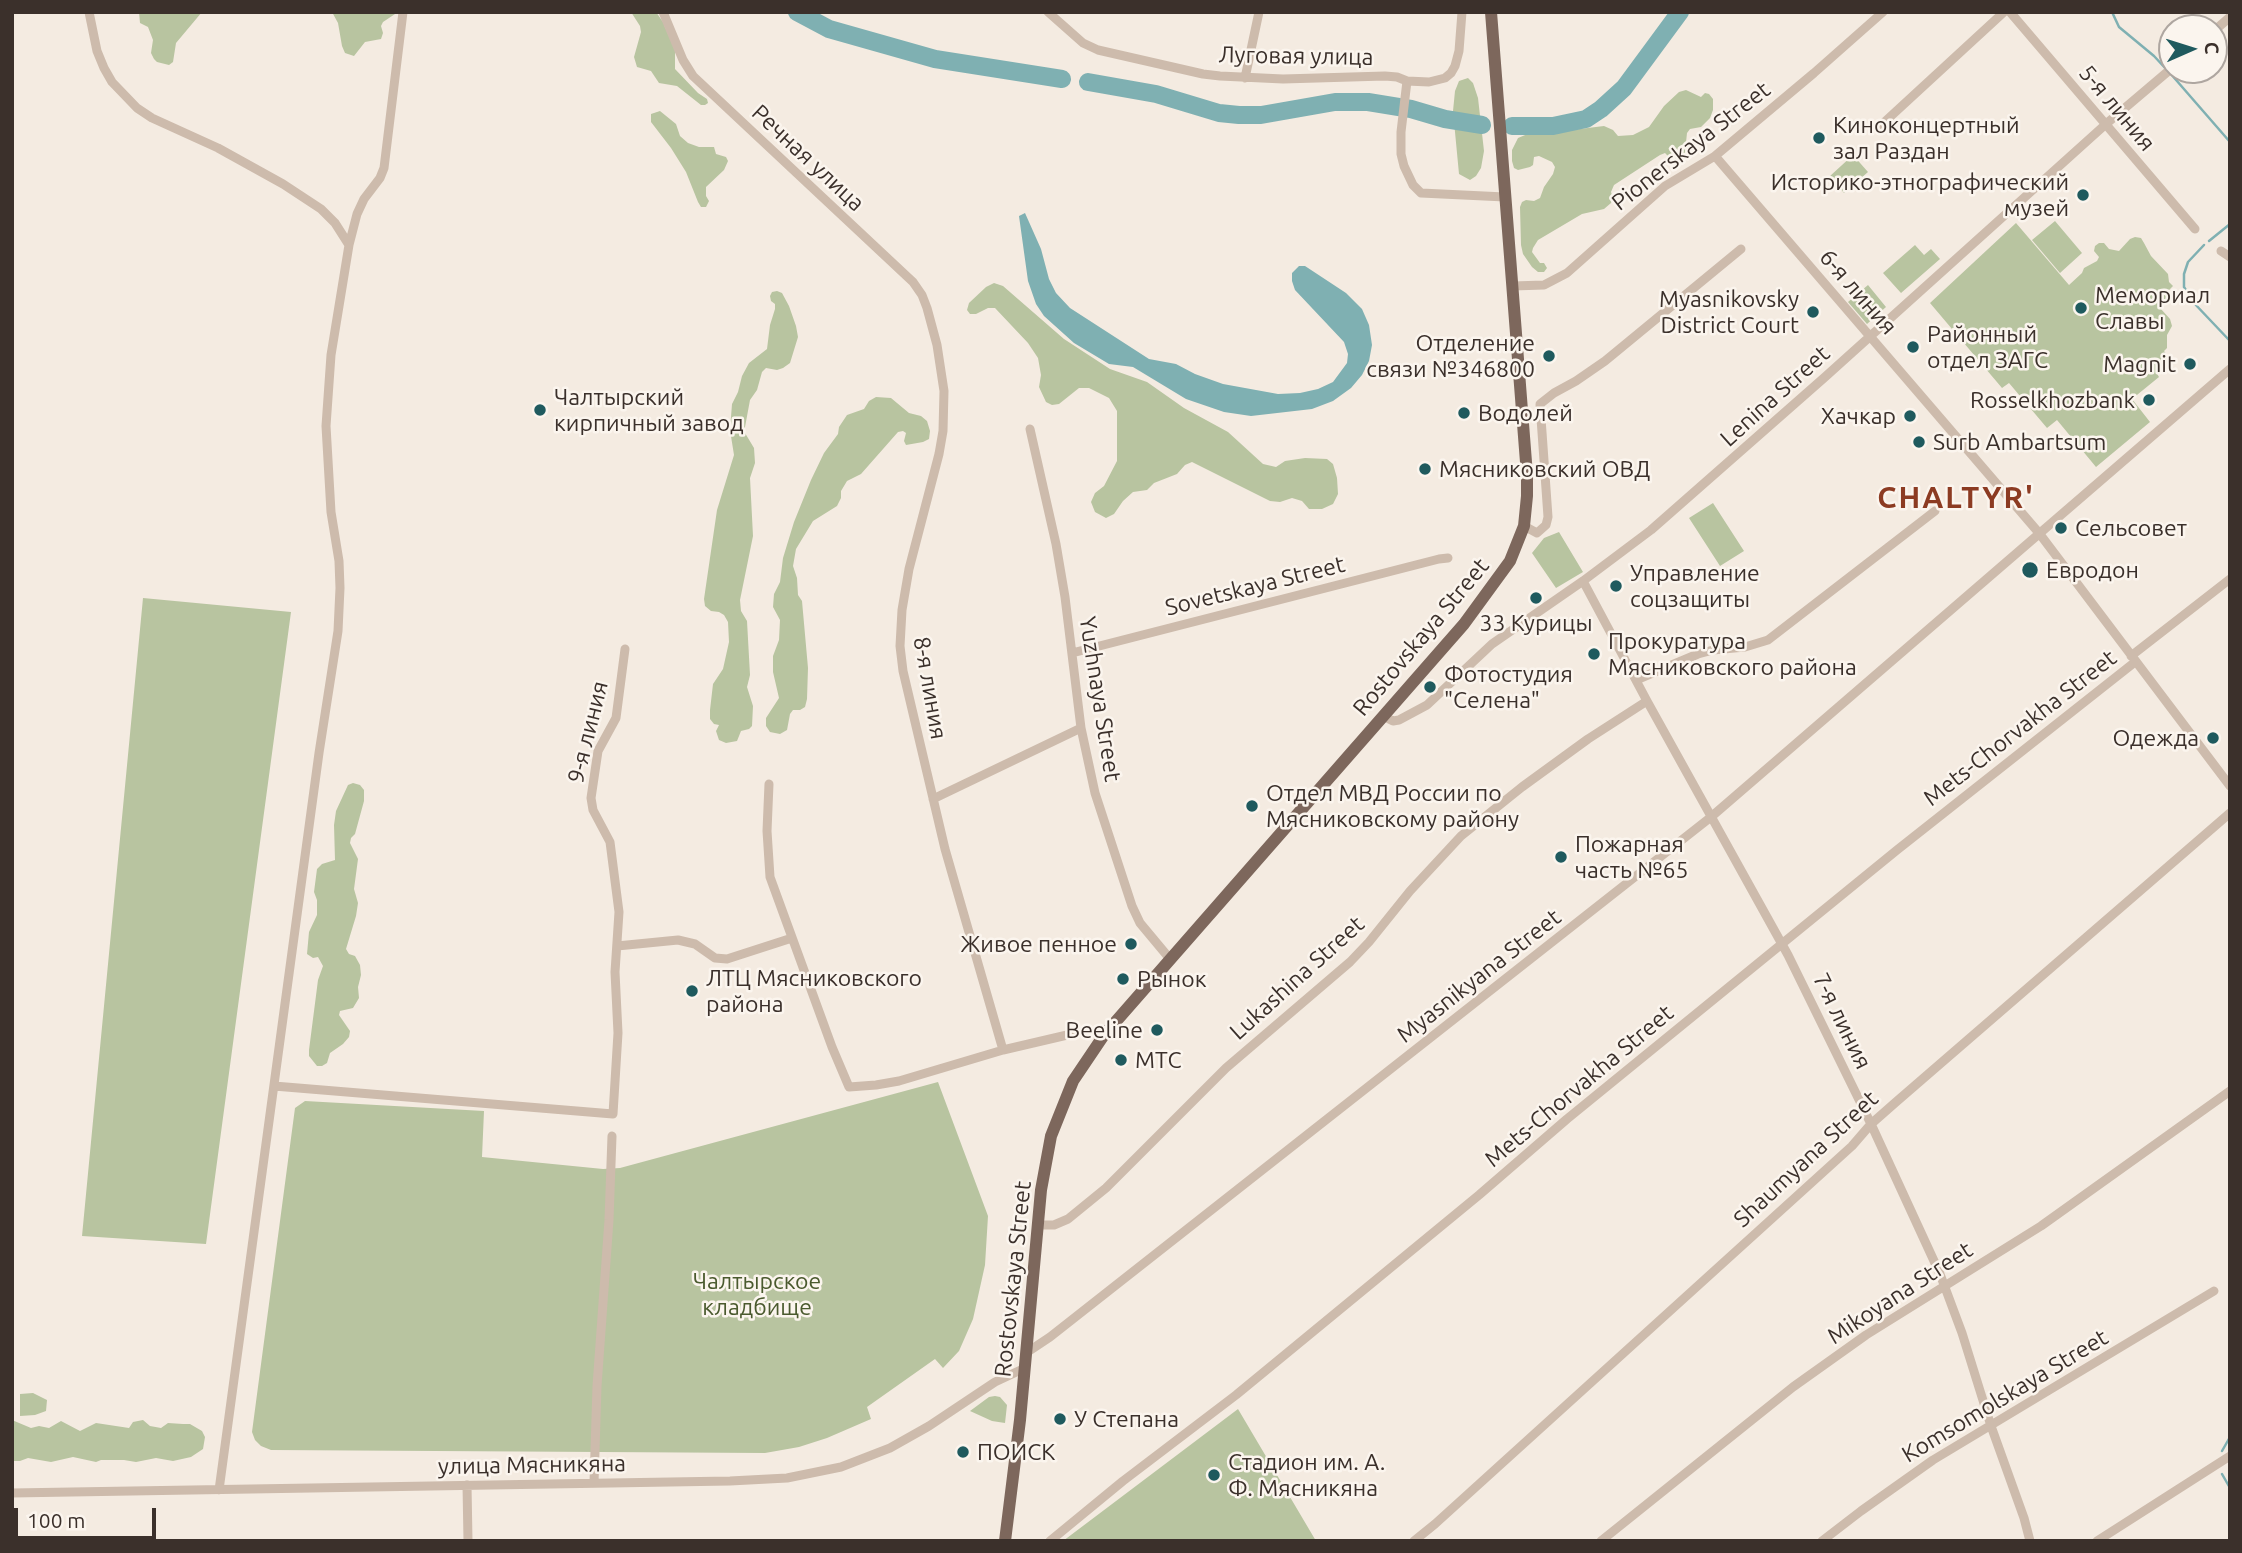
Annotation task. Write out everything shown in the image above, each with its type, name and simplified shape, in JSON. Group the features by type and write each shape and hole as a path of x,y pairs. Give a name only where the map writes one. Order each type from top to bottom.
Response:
{"main road":[{"name":"Rostovskaya Street","path":"1005,1541 1046,1157 1057,1118 1073,1081 1104,1035 1486,597 1510,561 1524,526 1527,475 1490,12"}],"street":[{"path":"89,12 97,51 104,68 112,82 137,108 284,184 321,209 335,223 349,245"},
{"path":"219,1490 340,610 339,561 331,512 326,426 331,355 349,245 357,214 363,199 380,178 384,168 403,12"},
{"name":"Речная улица","path":"663,12 682,60 693,76 913,282 922,295 932,327"},
{"name":"Луговая улица","path":"1048,12 1083,43 1098,50 1203,74 1245,78 1317,79 1384,76 1407,81 1438,81 1451,73 1459,51 1462,12"},
{"path":"1245,78 1259,12"},
{"name":"Pionerskaya Street","path":"1513,286 1544,285 1567,273 1665,186 1714,156 1814,74 1883,12"},
{"path":"1878,128 2004,12"},
{"name":"5-я линия","path":"2010,12 2195,229"},
{"name":"Lenina Street","path":"1383,716 1399,720 1427,705 1492,644 1651,530 2158,80"},
{"path":"1407,81 1401,154 1413,185 1421,193 1505,197"},
{"name":"6-я линия","path":"1714,156 2039,533 2230,786"},
{"path":"1524,526 1536,534 1546,525 1548,517 1539,404 1605,361 1741,249"},
{"name":"8-я линия","path":"932,327 944,391 943,431 909,569 900,629 903,671 933,799 1003,1050"},
{"name":"Myasnikyana Street","path":"1026,1353 1711,817 2230,369"},
{"name":"Yuzhnaya Street","path":"1030,429 1056,544 1081,728 1095,793 1139,923 1170,960"},
{"path":"1636,680 1698,654 1745,647 1768,640 1935,512"},
{"name":"Sovetskaya Street","path":"1072,653 1448,558"},
{"name":"Mets-Chorvakha Street","path":"1050,1541 1246,1387 1567,1119 2230,579"},
{"name":"7-я линия","path":"1583,581 1782,944 1871,1124 1945,1286 2030,1541"},
{"name":"9-я линия","path":"274,1086 613,1114 618,1033 615,972 619,912 613,852 593,810 592,798 598,751 616,718 625,649"},
{"name":"Lukashina Street","path":"1037,1225 1054,1225 1068,1219 1106,1188 1226,1068 1350,962 1418,881 1461,836 1588,739 1647,701"},
{"path":"933,799 1081,728"},
{"path":"769,784 767,857 770,877 849,1087 876,1086 899,1081 1003,1050 1080,1032 1104,1035"},
{"name":"Shaumyana Street","path":"1414,1541 1852,1146 1871,1124 2230,813"},
{"path":"617,946 686,941 715,958 727,960 792,938"},
{"name":"Mikoyana Street","path":"1601,1541 1793,1387 1866,1335 2041,1226 2230,1091"},
{"path":"594,1483 596,1399 609,1220 612,1136"},
{"name":"Komsomolskaya Street","path":"1822,1541 1933,1460 2214,1291"},
{"name":"улица Мясникяна","path":"12,1493 758,1480 805,1475 841,1467 890,1448 929,1426 995,1382 1025,1368"},
{"path":"2097,1541 2230,1456"},
{"path":"467,1485 468,1541"}],"green space":[{"path":"139,12 202,12 176,43 173,62 169,65 154,59 151,53 153,40 148,27 140,23"},
{"path":"332,12 398,12 383,22 381,39 365,42 354,56 345,53 338,23"},
{"path":"631,12 656,12 675,50 675,69 708,103 701,105 677,86 659,83 651,71 637,67 634,57 641,32"},
{"path":"1468,78 1473,83 1478,98 1484,151 1481,168 1470,180 1459,174 1453,111 1459,81"},
{"path":"1686,90 1701,97 1705,93 1709,94 1713,99 1713,110 1710,118 1701,127 1690,129 1687,133 1682,157 1677,160 1671,159 1665,153 1660,155 1614,185 1611,203 1604,209 1582,214 1538,240 1532,252 1547,268 1544,272 1538,272 1532,267 1523,254 1521,245 1520,207 1526,200 1534,201 1540,198 1555,167 1552,162 1539,156 1534,157 1530,167 1518,170 1514,168 1512,150 1518,138 1530,133 1604,126 1618,136 1633,135 1649,127 1664,106 1679,92"},
{"path":"660,111 676,124 680,136 688,143 699,147 714,147 716,154 726,157 728,161 724,170 706,187 709,201 706,207 701,207 686,172 651,122 651,114"},
{"path":"1853,155 1868,172 1844,193 1830,176"},
{"path":"2055,221 2082,253 2060,273 2032,240"},
{"path":"2016,223 2069,285 2084,268 2097,261 2099,257 2094,251 2099,243 2119,251 2135,237 2141,238 2151,256 2168,274 2169,282 2173,286 2168,291 2169,299 2160,306 2172,326 2164,351 2170,359 2156,372 2159,377 2132,399 2150,422 2096,467 2057,420 2047,428 2009,383 2002,388 1930,303"},
{"path":"1915,245 1924,255 1931,249 1940,259 1901,293 1883,273"},
{"path":"994,283 1003,286 1064,339 1110,369 1147,382 1184,408 1228,432 1263,464 1276,467 1285,461 1327,459 1333,464 1337,478 1338,494 1333,504 1322,509 1309,509 1302,501 1292,498 1280,502 1270,501 1192,462 1177,474 1154,483 1147,490 1133,492 1114,514 1106,518 1095,512 1091,502 1095,493 1104,486 1117,461 1117,411 1109,398 1089,388 1079,388 1059,404 1046,402 1039,387 1041,375 1038,358 1028,343 995,308 988,308 976,314 970,314 967,310 969,303"},
{"path":"1868,285 1886,307 1867,324 1848,302"},
{"path":"777,291 782,293 789,306 798,337 790,363 777,370 766,368 762,372 757,390 750,400 745,427 745,433 754,448 755,463 750,478 753,536 740,600 741,611 747,621 750,675 747,687 753,706 752,726 741,731 737,741 726,743 719,740 716,731 719,725 710,719 710,710 713,684 723,669 729,642 728,622 724,615 705,606 704,599 717,510 734,455 730,430 732,404 749,363 767,349 775,309 770,296"},
{"path":"876,397 891,398 909,413 921,416 927,421 929,439 906,445 906,433 898,432 861,474 847,481 837,506 813,521 796,549 793,566 798,595 802,601 808,668 807,699 805,707 793,710 790,714 787,730 780,734 770,732 766,726 766,718 779,698 773,672 773,656 779,640 780,620 773,607 774,594 780,582 783,558 794,522 811,480 824,453 838,434 839,427 847,415 864,409 869,401"},
{"path":"1713,503 1744,551 1720,566 1689,518"},
{"path":"1559,532 1583,572 1556,588 1532,553 1544,538"},
{"path":"143,598 291,612 206,1244 82,1236"},
{"path":"353,783 364,790 364,801 350,843 358,859 354,889 358,903 346,949 349,954 355,956 360,965 359,998 353,1008 340,1011 339,1015 350,1031 349,1037 330,1053 327,1063 317,1066 309,1056 309,1050 318,980 323,966 318,957 313,958 307,954 309,932 317,915 314,892 317,869 322,864 335,860 336,811 348,785"},
{"name":"Чалтырское кладбище","path":"938,1082 988,1216 985,1265 973,1319 959,1351 943,1368 935,1359 867,1407 871,1419 799,1447 765,1453 271,1450 255,1440 252,1432 295,1108 305,1101 484,1111 482,1157 603,1169 620,1168"},
{"path":"33,1393 47,1400 46,1411 20,1416 20,1394"},
{"path":"989,1397 1000,1397 1007,1405 1005,1423 992,1421 970,1411"},
{"name":"Стадион им. А. Ф. Мясникяна","path":"1238,1409 1316,1541 1063,1541"},
{"path":"12,1420 31,1428 49,1428 61,1421 80,1431 96,1423 129,1428 133,1422 143,1420 150,1426 161,1428 168,1423 190,1424 202,1431 205,1437 203,1449 191,1457 173,1461 156,1458 136,1462 96,1462 73,1457 51,1462 28,1458 12,1461"}],"water":[{"path":"1025,213 1056,293 1070,308 1149,359 1176,364 1223,384 1278,394 1300,393 1333,382 1347,363 1348,354 1344,342 1295,290 1292,273 1299,266 1305,266 1346,293 1362,309 1369,325 1372,345 1369,361 1351,388 1333,401 1312,409 1251,416 1224,412 1186,399 1133,367 1109,364 1074,343 1044,316 1036,304 1028,281 1019,216"}],"waterway":[{"path":"797,12 829,29 935,59 1062,79"},
{"path":"1512,126 1553,126 1586,119 1601,109 1624,88 1680,12"},
{"path":"2112,12 2119,27 2158,60"},
{"path":"1088,82 1156,94 1219,113 1261,115 1335,102 1368,102 1482,125"},
{"path":"2180,84 2230,142"},
{"path":"2209,241 2230,224"},
{"path":"2204,245 2188,262 2184,287 2193,302 2230,341"},
{"path":"2222,1451 2230,1437"},
{"path":"2222,1474 2230,1488"}],"place":[{"name":"Киноконцертный зал Раздан","path":"1819,138"},
{"name":"Историко-этнографический музей","path":"2083,195"},
{"name":"Мемориал Славы","path":"2081,308"},
{"name":"Myasnikovsky District Court","path":"1813,312"},
{"name":"Районный отдел ЗАГС","path":"1913,347"},
{"name":"Отделение связи №346800","path":"1549,356"},
{"name":"Magnit","path":"2190,364"},
{"name":"Rosselkhozbank","path":"2149,400"},
{"name":"Чалтырский кирпичный завод","path":"540,410"},
{"name":"Водолей","path":"1464,413"},
{"name":"Хачкар","path":"1910,416"},
{"name":"Surb Ambartsum","path":"1919,442"},
{"name":"Мясниковский ОВД","path":"1425,469"},
{"name":"Сельсовет","path":"2061,528"},
{"name":"Евродон","path":"2030,570"},
{"name":"Управление соцзащиты","path":"1616,586"},
{"name":"33 Курицы","path":"1536,598"},
{"name":"Прокуратура Мясниковского района","path":"1594,654"},
{"name":"Фотостудия \"Селена\"","path":"1430,687"},
{"name":"Одежда","path":"2213,738"},
{"name":"Отдел МВД России по Мясниковскому району","path":"1252,806"},
{"name":"Пожарная часть №65","path":"1561,857"},
{"name":"Живое пенное","path":"1131,944"},
{"name":"Рынок","path":"1123,979"},
{"name":"ЛТЦ Мясниковского района","path":"692,991"},
{"name":"Beeline","path":"1157,1030"},
{"name":"МТС","path":"1121,1060"},
{"name":"У Степана","path":"1060,1419"},
{"name":"ПОИСК","path":"963,1452"},
{"name":"Стадион им. А. Ф. Мясникяна","path":"1214,1475"}],"district":[{"name":"CHALTYR'","path":"1956,498"}]}
